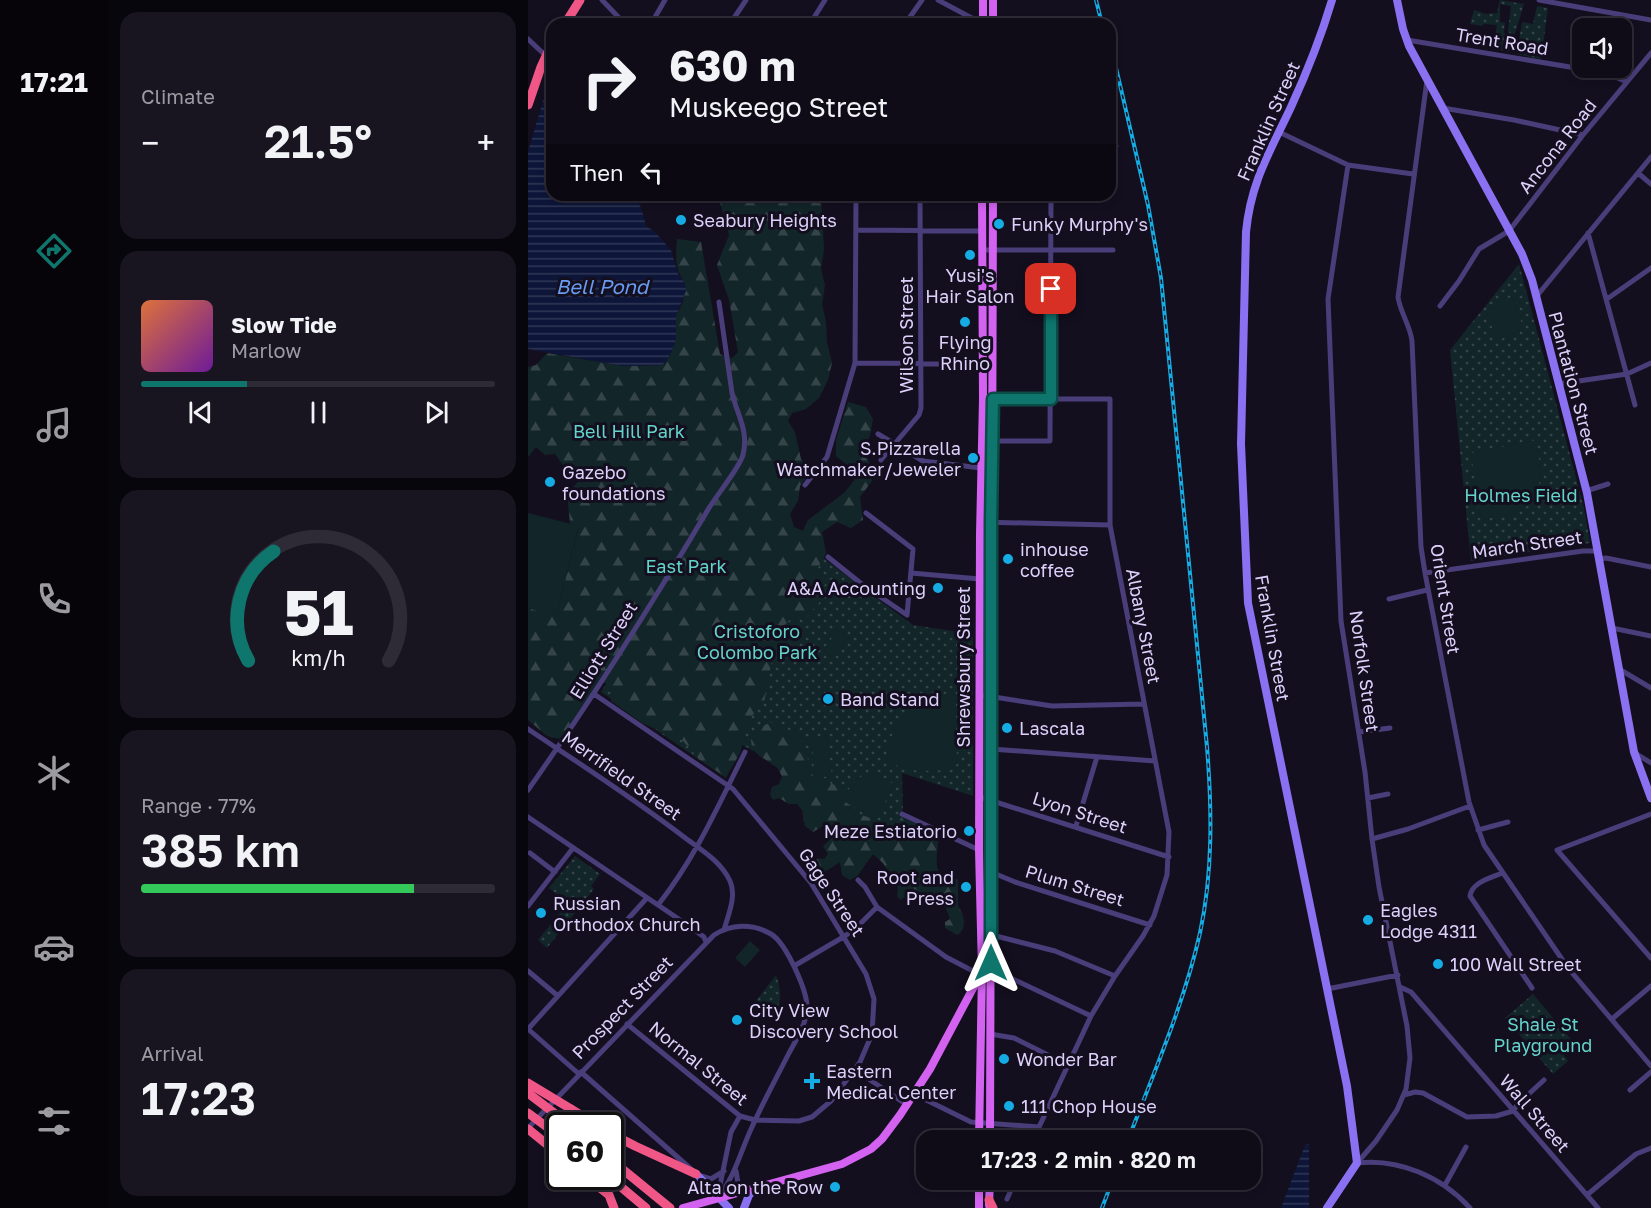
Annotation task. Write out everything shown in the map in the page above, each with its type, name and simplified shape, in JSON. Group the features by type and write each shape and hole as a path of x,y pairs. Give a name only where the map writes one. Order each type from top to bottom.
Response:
{"highway":[{"path":"569,18 580,0"},
{"path":"528,105 545,55"},
{"path":"528,1083 577,1112"},
{"path":"528,1094 552,1112"},
{"path":"528,1113 546,1126"},
{"path":"528,1129 546,1143"},
{"path":"624,1140 696,1174"},
{"path":"624,1170 670,1208"},
{"path":"603,1190 624,1208"},
{"path":"624,1190 646,1208"},
{"path":"609,1195 614,1208"}],"main road":[{"path":"983,0 983,18"},
{"path":"993,0 993,18"},
{"name":"Franklin Street","path":"1332,0 1304,78 1255,183 1250,201 1246,232 1240,444 1249,609 1348,1095 1357,1163"},
{"name":"Plantation Street","path":"1397,0 1407,40 1526,264 1586,491 1634,752 1651,798"},
{"name":"Shrewsbury Street","path":"982,201 983,399 980,522 979,850 981,933 990,1034 990,1130"},
{"name":"Shrewsbury Street","path":"979,1130 980,1009 986,971 991,958 993,201"},
{"path":"682,1208 860,1157 880,1141 907,1105 986,971"},
{"path":"966,1003 980,1009"},
{"path":"1327,1208 1357,1163"},
{"path":"696,1174 729,1208"},
{"path":"744,1208 749,1195 758,1187"},
{"path":"979,1208 980,1190"},
{"path":"990,1190 991,1205"}],"street":[{"path":"602,0 619,18"},
{"path":"654,18 665,0"},
{"path":"734,18 746,0"},
{"path":"814,18 825,0"},
{"path":"909,18 922,0"},
{"path":"938,0 972,18"},
{"path":"1539,0 1651,20"},
{"path":"528,39 545,55"},
{"name":"Trent Road","path":"1407,40 1606,72 1627,82"},
{"name":"Ancona Road","path":"1509,231 1583,135 1651,53"},
{"name":"Orient Street","path":"1427,79 1398,297 1412,341 1421,548 1427,590 1470,806 1484,845 1568,968 1651,1066"},
{"path":"1443,108 1583,135"},
{"path":"1279,132 1348,165 1413,174"},
{"path":"1536,297 1651,157"},
{"name":"Norfolk Street","path":"1348,165 1328,299 1341,615 1368,798 1371,839 1398,975 1410,1059 1404,1095 1389,1123 1357,1163"},
{"path":"1638,173 1651,184"},
{"path":"805,485 827,457 855,363 856,201"},
{"name":"Wilson Street","path":"881,460 919,415 921,408 920,201"},
{"path":"992,441 1050,441 1051,201"},
{"path":"856,230 982,231"},
{"path":"1440,306 1479,249 1509,231"},
{"path":"1588,233 1635,405"},
{"path":"983,250 1113,250"},
{"path":"1607,299 1651,268"},
{"name":"Elliott Street","path":"528,790 594,694 742,457 745,444 742,417 735,405 732,393 719,302"},
{"path":"855,363 982,364"},
{"path":"1558,384 1626,374 1651,363"},
{"path":"983,399 1051,399"},
{"name":"Albany Street","path":"1038,1130 1091,1016 1150,925 1165,883 1169,857 1169,832 1110,525 1110,399 1051,399"},
{"path":"878,434 923,461 981,468"},
{"path":"1586,491 1608,484"},
{"path":"828,557 863,585 907,615 913,549 866,513"},
{"path":"980,522 1110,525"},
{"name":"March Street","path":"1425,573 1583,550 1606,558 1651,567"},
{"path":"911,573 991,580"},
{"path":"1389,599 1427,590"},
{"path":"1612,628 1651,636"},
{"path":"1619,669 1651,688"},
{"name":"Gage Street","path":"594,694 729,785 811,883 866,974 874,1003 871,1038 864,1055 831,1101 812,1117 799,1121 755,1120"},
{"path":"981,695 1052,706 1143,704"},
{"path":"1359,732 1390,728"},
{"name":"Merrifield Street","path":"528,729 698,846"},
{"path":"991,749 1155,761"},
{"path":"658,905 678,880 698,846 745,752"},
{"path":"1634,752 1651,763"},
{"path":"1076,826 1097,757"},
{"path":"1368,798 1388,794"},
{"name":"Lyon Street","path":"980,797 1169,857"},
{"path":"1371,839 1407,829 1470,806"},
{"path":"902,814 979,850"},
{"path":"1651,814 1557,850 1651,958"},
{"path":"528,817 704,937 706,942"},
{"path":"1478,831 1508,822"},
{"path":"698,846 717,863 732,886 732,900 724,930 744,926 770,933 785,947 807,1002 802,1028 755,1120 727,1185 718,1197"},
{"path":"528,906 573,849"},
{"path":"530,853 555,872"},
{"name":"Plum Street","path":"991,873 1150,925"},
{"path":"1502,873 1475,886 1471,890 1472,899 1532,988"},
{"path":"858,880 877,907 946,957 971,970 1003,974 1091,1016"},
{"path":"646,898 528,1029 696,1174 711,1179 724,1171"},
{"path":"794,966 845,936 877,907"},
{"name":"Prospect Street","path":"528,1129 706,942 724,930"},
{"path":"981,933 1055,951 1115,976"},
{"path":"528,971 558,996"},
{"path":"1327,989 1398,975"},
{"path":"1612,1019 1651,986"},
{"name":"Wall Street","path":"1400,987 1411,992 1598,1208"},
{"name":"Normal Street","path":"627,1024 740,1116 755,1120"},
{"path":"990,1034 1014,1038 1068,1065"},
{"path":"854,1069 907,1105"},
{"path":"1630,1090 1651,1072"},
{"path":"1404,1095 1418,1092 1428,1094 1456,1112 1471,1118 1496,1116 1513,1111 1544,1080"},
{"path":"914,1094 970,1122 1039,1127"},
{"path":"718,1197 731,1132 740,1116"},
{"path":"1445,1185 1466,1147"},
{"path":"1587,1195 1636,1154 1651,1148"},
{"path":"1357,1163 1382,1163 1412,1170 1445,1185 1470,1208"},
{"path":"735,1167 737,1180 744,1191"},
{"path":"1007,1199 1011,1190"}],"green space":[{"path":"1500,0 1524,4 1513,40 1508,31 1511,6 1500,4 1500,22 1505,23 1504,32 1511,43 1509,52 1493,48 1497,25 1470,24 1474,10 1486,14 1497,13"},
{"path":"1537,6 1548,8 1541,59 1517,54 1522,22 1533,24"},
{"name":"East Park","path":"720,201 821,201 824,249 821,269 825,285 822,304 832,363 828,380 819,398 806,409 792,413 788,421 795,432 801,459 810,472 800,486 798,501 790,514 794,527 803,531 808,520 844,493 856,478 852,469 836,456 836,440 848,402 866,407 873,419 870,436 862,453 870,463 872,481 860,497 863,520 851,528 837,522 822,532 826,553 818,568 825,584 819,603 806,618 792,618 779,630 785,648 771,664 764,703 750,718 740,753 724,776 699,759 683,741 642,723 611,701 613,687 603,682 597,694 585,703 560,739 547,736 528,720 528,608 556,615 579,527 570,524 567,493 583,477 579,474 570,475 555,454 545,455 536,447 528,457 528,367 536,365 547,353 623,366 664,365 676,340 676,316 683,302 685,283 677,267 677,239 701,242 720,354 732,358 738,352 729,300 717,265 729,235"},
{"name":"Holmes Field","path":"1519,264 1584,508 1590,543 1471,561 1450,350"},
{"path":"1512,297 1515,299 1523,328 1510,336 1496,340 1487,311 1497,306 1501,300"},
{"path":"1536,440 1541,472 1536,501 1512,515 1480,519 1471,453"},
{"name":"Cristoforo Colombo Park","path":"729,488 913,625 973,634 973,796 902,773 903,817 938,870 892,878 883,863 873,854 857,876 849,869 842,845 783,766 742,745 726,778 601,692"},
{"path":"528,513 579,526 556,616 528,608"},
{"path":"838,629 849,637 834,658 823,651"},
{"path":"954,692 957,764 951,770 918,771 888,763 888,749 892,736 906,715 928,700"},
{"path":"771,722 801,735 812,774 818,781 842,789 850,798 855,812 894,827 902,817 939,834 937,865 939,871 949,878 958,879 958,906 964,925 957,935 945,928 945,922 950,919 946,908 936,902 920,907 912,897 900,900 897,896 898,888 883,863 873,854 857,876 850,880 842,875 840,862 814,879 807,867 818,858 824,859 828,854 823,846 832,837 823,826 813,832 805,826 802,810 797,804 789,804 779,798 773,800 770,795 772,787 779,784 782,777 776,767 753,749 751,740 763,726"},
{"path":"827,735 832,776 815,778 811,737"},
{"path":"874,773 895,785 878,814 870,817 842,800 851,786 859,779"},
{"path":"575,856 600,874 591,886 594,889 547,948 538,940 568,903 549,888"},
{"path":"750,941 760,950 745,967 735,958"},
{"path":"776,975 780,993 778,1011 756,1001"},
{"name":"Shale St Playground","path":"1533,994 1575,1044 1563,1054 1568,1061 1553,1074 1505,1018"}],"water":[{"name":"Bell Pond","path":"546,96 546,201 637,201 646,226 655,232 671,250 678,274 685,283 686,291 676,316 676,340 663,365 623,366 528,349 528,152"},
{"path":"1309,1144 1309,1208 1281,1208 1305,1145"}],"railway":[{"path":"1096,0 1100,18"},
{"path":"1116,68 1148,205 1161,278 1210,794 1209,864 1200,933 1186,986 1132,1130"},
{"path":"1102,1208 1109,1190"}],"place":[{"name":"Seabury Heights","path":"681,220"},
{"name":"Funky Murphy's","path":"999,224"},
{"name":"Yusi's Hair Salon","path":"970,255"},
{"name":"Flying Rhino","path":"965,322"},
{"name":"S.Pizzarella Watchmaker/Jeweler","path":"973,458"},
{"name":"Gazebo foundations","path":"550,482"},
{"name":"inhouse coffee","path":"1008,559"},
{"name":"A&A Accounting","path":"938,588"},
{"name":"Band Stand","path":"828,699"},
{"name":"Lascala","path":"1007,728"},
{"name":"Meze Estiatorio","path":"969,831"},
{"name":"Root and Press","path":"966,887"},
{"name":"Russian Orthodox Church","path":"541,913"},
{"name":"Eagles Lodge 4311","path":"1368,920"},
{"name":"100 Wall Street","path":"1438,964"},
{"name":"City View Discovery School","path":"737,1020"},
{"name":"Wonder Bar","path":"1004,1059"},
{"name":"Eastern Medical Center","path":"812,1081"},
{"name":"111 Chop House","path":"1009,1106"},
{"name":"Alta on the Row","path":"835,1187"}],"route":[{"path":"991,963 993,399 1051,399 1051,289"}],"park label":[{"name":"Bell Hill Park","path":"629,431"}]}
